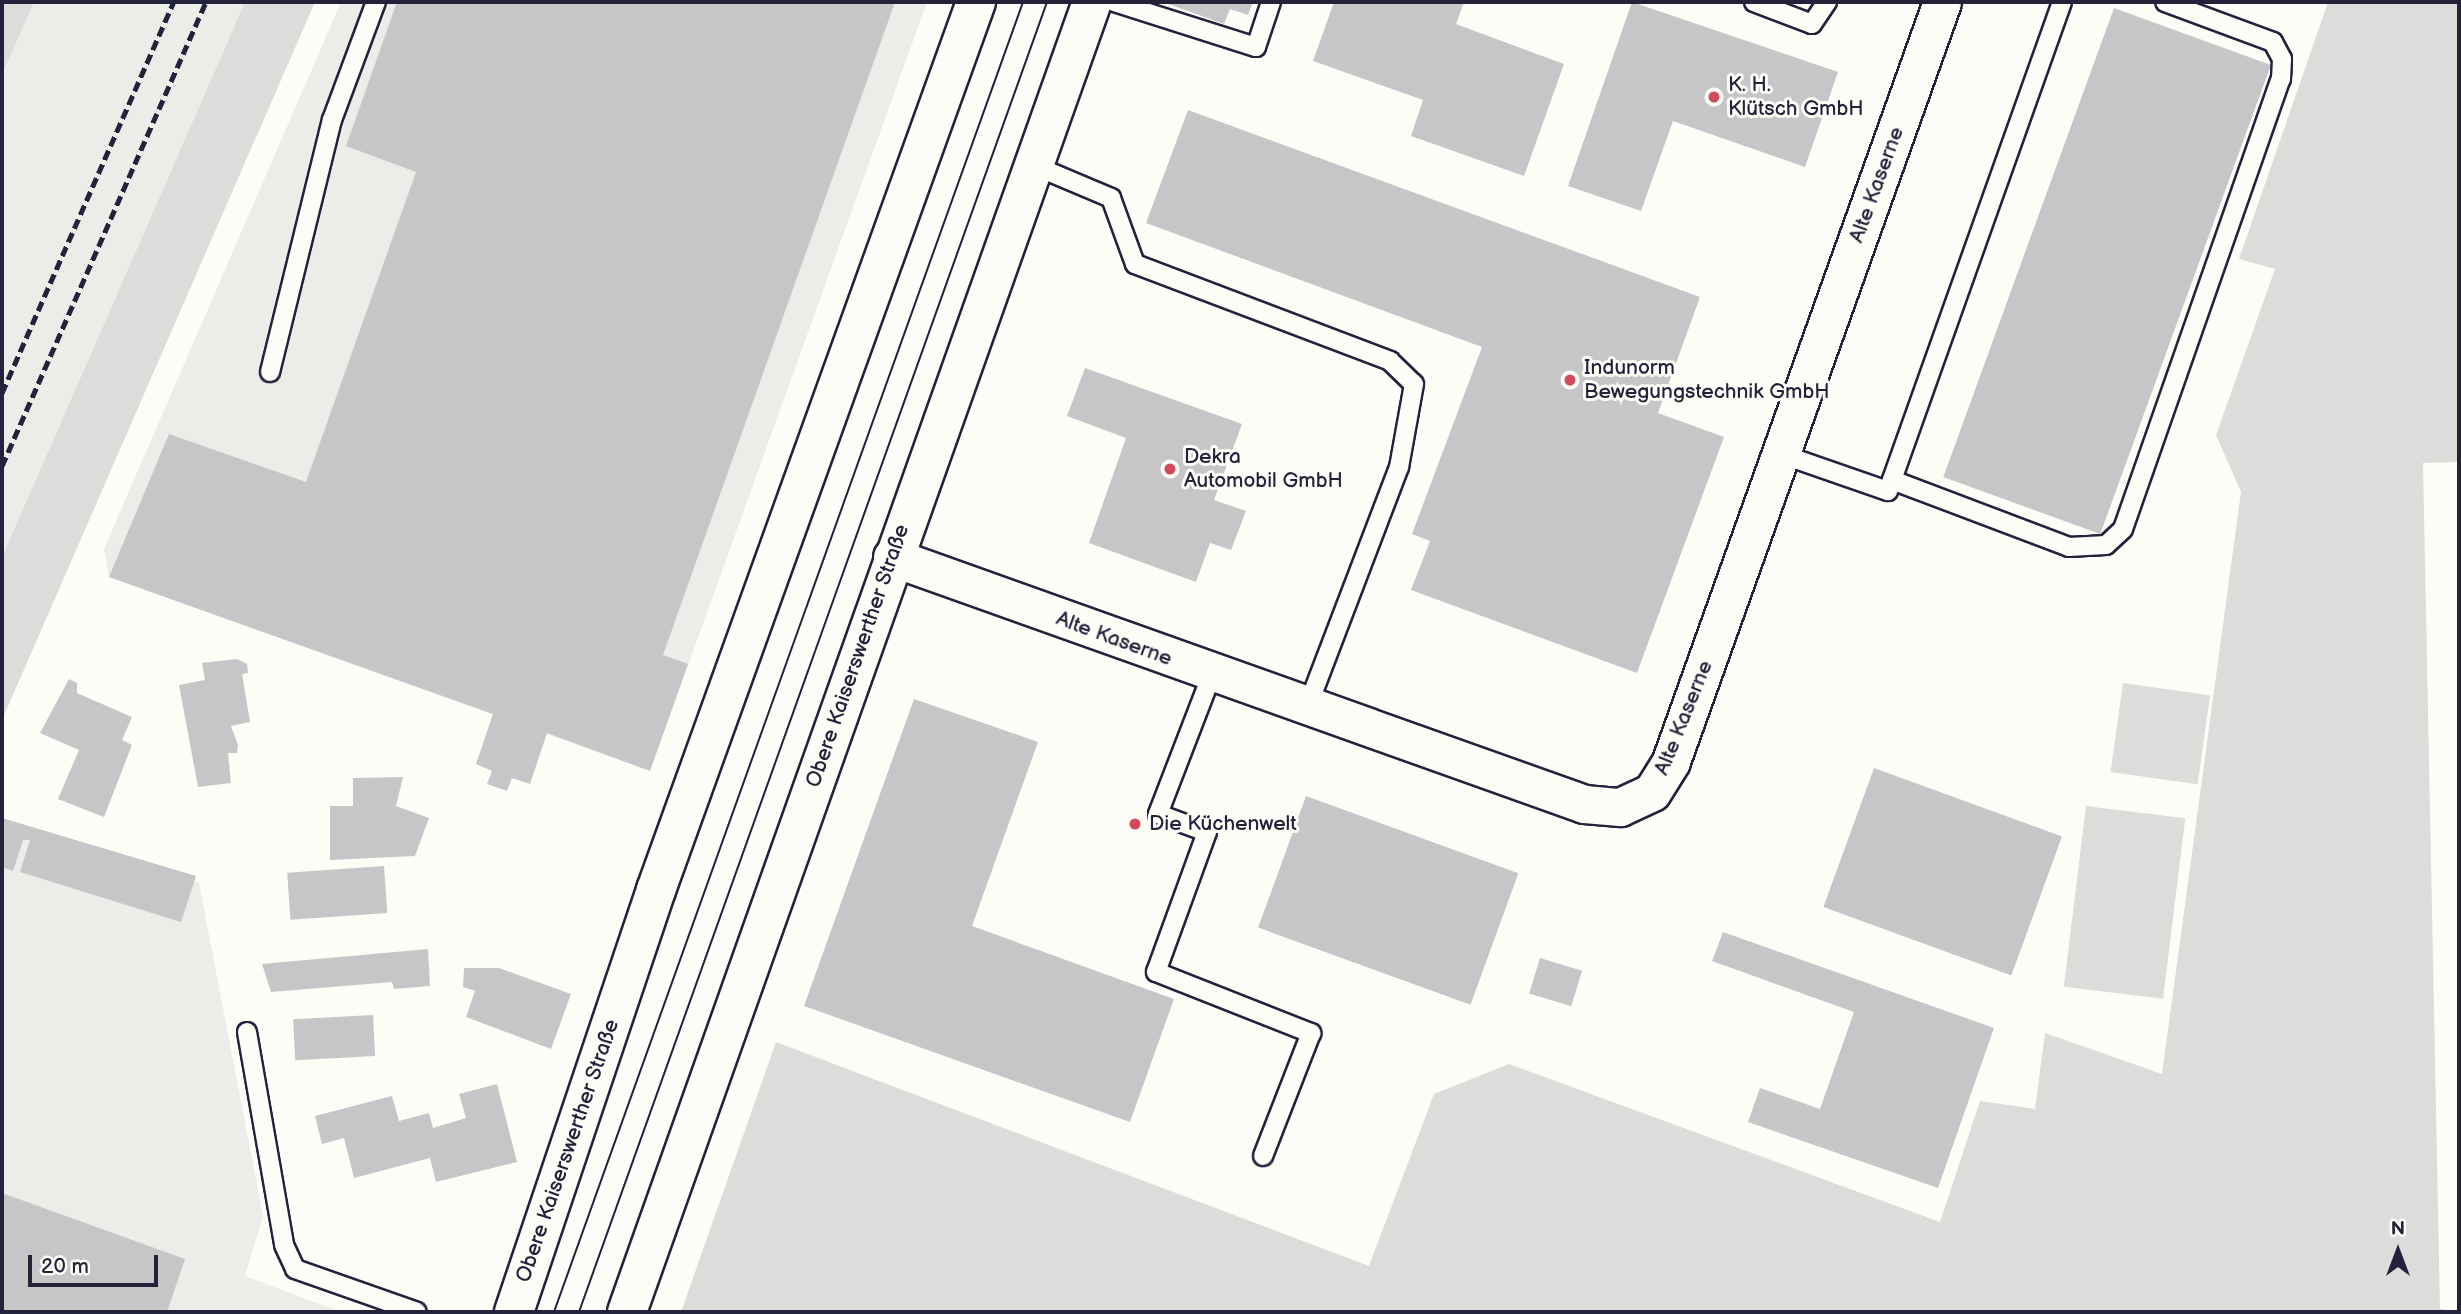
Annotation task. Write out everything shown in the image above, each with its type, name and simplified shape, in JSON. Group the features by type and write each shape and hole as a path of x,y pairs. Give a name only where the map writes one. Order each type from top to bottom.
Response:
{"street":[{"name":"Obere Kaiserswerther Straße","path":"514,1312 656,890 976,2"},
{"name":"Obere Kaiserswerther Straße","path":"627,1312 892,558 1092,2"},
{"name":"Alte Kaserne","path":"892,558 1307,708 1584,804 1620,807 1652,792 1671,761 1942,2"}],"lane":[{"path":"270,372 332,120 376,2"},
{"path":"1114,2 1256,47 1271,2"},
{"path":"1754,2 1812,24 1827,2"},
{"path":"1781,454 1888,491 2062,2"},
{"path":"1892,480 2069,547 2106,545 2123,529 2281,79 2282,59 2273,42 2165,2"},
{"path":"1033,165 1111,198 1135,264 1390,361 1414,384 1399,467 1307,708"},
{"path":"1212,674 1158,814 1207,832 1156,972 1311,1033 1263,1156"},
{"path":"247,1032 284,1245 295,1269 417,1312"}],"shaded area":[{"path":"2,2 245,2 2,557"},
{"path":"2,2 34,2 2,74"},
{"path":"245,2 315,2 2,720 2,557"},
{"path":"341,2 927,2 650,771 109,577 104,549"},
{"path":"2328,2 2459,2 2459,462 2423,463 2440,1309 2459,1312 681,1312 776,1042 1369,1266 1434,1094 1509,1064 1940,1222 1980,1101 2035,1109 2045,1033 2162,1074 2241,492 2216,435 2275,269 2239,259"},
{"path":"2123,683 2210,695 2198,784 2110,772"},
{"path":"2086,806 2185,818 2163,999 2064,987"},
{"path":"2,822 199,883 263,1216 245,1276 341,1312 2,1312"}],"building":[{"path":"397,2 895,2 663,655 688,664 650,771 547,733 530,784 512,778 507,791 487,784 492,771 476,764 493,714 109,577 169,434 306,482 416,172 346,146"},
{"path":"1163,2 1253,2 1248,15 1230,9 1224,24"},
{"path":"1334,2 1464,2 1456,24 1564,64 1524,176 1411,136 1423,100 1313,61"},
{"name":"K. H. Klütsch GmbH","path":"1632,2 1838,72 1805,167 1673,121 1641,211 1568,186"},
{"path":"2114,8 2271,65 2100,534 1943,477"},
{"name":"Indunorm Bewegungstechnik GmbH","path":"1188,110 1700,297 1658,413 1724,437 1637,673 1411,590 1430,541 1412,534 1482,347 1146,223"},
{"name":"Dekra Automobil GmbH","path":"1085,368 1242,424 1214,500 1246,511 1231,550 1210,543 1196,582 1089,543 1126,438 1067,416"},
{"path":"237,659 247,664 248,673 242,674 250,722 231,726 238,745 237,753 228,753 231,783 198,787 179,685 205,680 202,663"},
{"path":"69,679 77,683 77,693 132,717 122,740 132,745 104,817 58,799 79,750 40,733"},
{"path":"914,699 1038,742 972,926 1174,999 1130,1122 804,1006"},
{"path":"1874,768 2062,836 2011,975 1823,907"},
{"path":"403,777 396,806 429,818 415,856 330,860 330,806 353,806 353,778"},
{"path":"1306,796 1518,873 1470,1005 1258,928"},
{"path":"2,818 196,876 181,922 20,872 30,840 23,840 13,871 2,867"},
{"path":"384,866 387,913 291,920 287,873"},
{"path":"1723,932 1994,1028 1938,1188 1748,1122 1760,1088 1820,1109 1854,1012 1712,961"},
{"path":"428,949 430,986 394,989 392,982 271,992 262,964"},
{"path":"1540,958 1582,971 1571,1006 1529,993"},
{"path":"464,968 499,968 571,994 551,1049 466,1017 475,991 463,987"},
{"path":"373,1015 375,1056 295,1060 293,1019"},
{"path":"497,1084 517,1162 436,1182 430,1158 354,1178 344,1138 322,1144 315,1116 392,1096 399,1121 429,1113 433,1128 466,1118 459,1094"},
{"path":"2,1193 185,1259 167,1312 2,1312"}],"tram line":[{"path":"554,1312 1023,2"},
{"path":"579,1312 1047,2"}],"railway":[{"path":"2,393 174,2"},
{"path":"2,466 206,2"}],"place":[{"name":"K. H. Klütsch GmbH","path":"1714,97"},
{"name":"Indunorm Bewegungstechnik GmbH","path":"1570,380"},
{"name":"Dekra Automobil GmbH","path":"1170,469"},
{"name":"Die Küchenwelt","path":"1135,824"}]}
